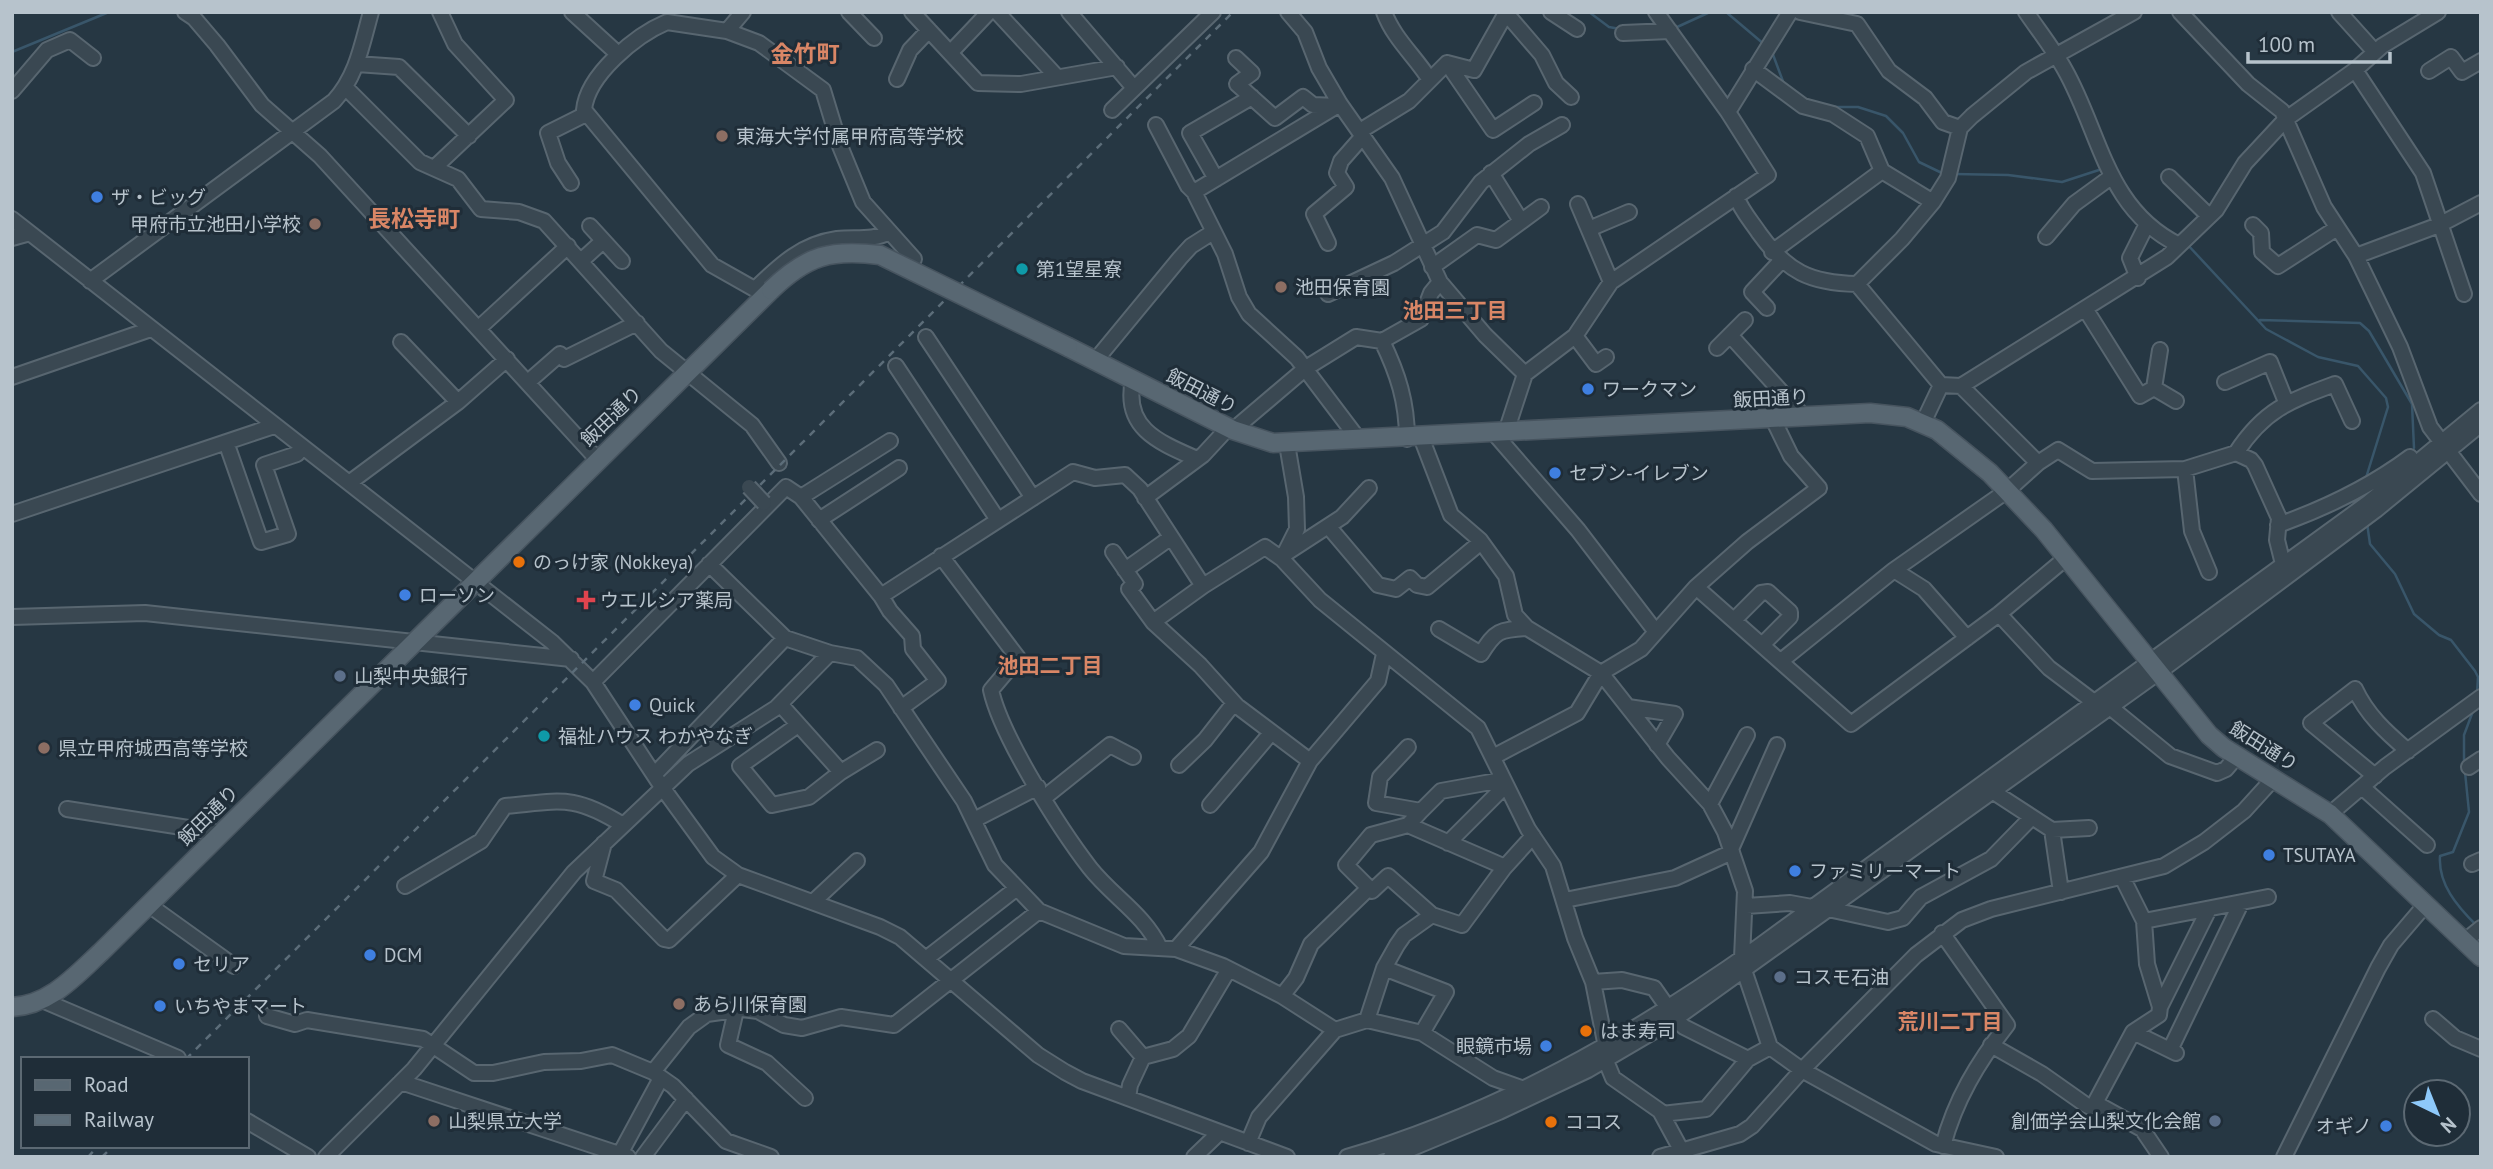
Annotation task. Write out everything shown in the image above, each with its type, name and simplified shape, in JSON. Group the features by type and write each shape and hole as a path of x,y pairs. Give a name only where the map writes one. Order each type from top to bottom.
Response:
{"main road":[{"name":"飯田通り","path":"12,1007 42,1000 67,983 149,905 597,459 687,373 763,291 790,272 822,256 856,252 880,255 1255,439 1287,444 1893,414 1923,424 1958,446 2008,490 2209,735 2236,756 2330,814 2481,957"}],"street":[{"path":"185,12 194,18 217,45 262,105 294,131 479,328 597,459"},
{"path":"90,281 334,101 346,88 357,64 371,12"},
{"path":"435,168 506,100 455,44 440,12"},
{"path":"572,12 618,54"},
{"path":"849,12 874,38"},
{"path":"951,52 989,12"},
{"path":"997,12 1058,77"},
{"path":"1069,12 1134,88"},
{"path":"1112,110 1213,12"},
{"path":"1288,12 1305,32 1319,68 1339,105 1392,178 1420,244 1440,282 1485,335 1511,357 1525,374"},
{"path":"1384,12 1398,39 1413,54 1430,79"},
{"path":"1656,12 1728,112 1768,175 1611,282 1575,336 1525,374 1500,432 1656,632"},
{"path":"1728,112 1790,12"},
{"path":"1800,12 1857,24 1889,71 1925,98 1943,122 1960,128"},
{"path":"2026,12 2065,70 2111,177 2147,224 2179,245"},
{"path":"1736,196 1740,206 1777,256 1793,270 1826,283 1857,284 1902,239 1933,202 1948,178 1960,128 2026,72 2134,12"},
{"path":"2180,12 2248,84 2282,111 2324,207 2356,256 2442,443 2481,495"},
{"path":"2339,12 2375,52"},
{"path":"1857,284 1941,385 1961,386 2138,278 2179,245 2209,216 2245,163 2286,120 2355,70 2375,52 2438,12"},
{"path":"915,13 978,83 1021,84 1116,66"},
{"path":"1447,63 1474,69 1505,13 1542,55 1556,83 1571,97"},
{"path":"727,31 737,14"},
{"path":"1557,14 1577,29"},
{"path":"890,232 876,239 853,238 812,245 785,261 763,291 712,265 586,114 584,100 618,54 667,22 727,31 759,43 823,90 840,146 863,202 890,232 914,259"},
{"path":"897,79 910,50 929,30"},
{"path":"1623,33 1670,31"},
{"path":"12,91 47,50 70,40 93,58"},
{"path":"2429,71 2451,57 2462,72 2481,61"},
{"path":"1236,58 1252,73 1237,84 1275,118 1303,97 1313,106 1339,105"},
{"path":"1328,243 1314,214 1346,187 1337,173 1341,162 1361,134 1409,101 1447,63"},
{"path":"1447,63 1493,130 1534,103"},
{"path":"357,64 398,67 468,136"},
{"path":"1753,69 1803,106 1833,114 1867,136 1882,171 1933,202"},
{"path":"2355,70 2423,173 2432,192 2439,225 2464,294"},
{"path":"346,88 420,162 458,179 481,209 533,216 544,221 661,351 752,425 779,463"},
{"path":"1216,179 1191,133 1252,97"},
{"path":"1195,192 1339,105"},
{"path":"571,183 558,163 548,133 586,114"},
{"path":"1156,125 1188,187 1195,192 1225,254 1239,297 1249,314 1306,369 1359,440"},
{"path":"1328,294 1394,263 1420,244 1432,239 1451,224 1472,191 1491,173 1529,144 1562,125"},
{"path":"1767,308 1752,292 1777,256 1882,171"},
{"path":"1491,173 1521,221"},
{"path":"2046,237 2074,204 2111,177"},
{"path":"2169,177 2209,216"},
{"path":"2356,256 2439,225 2481,203"},
{"path":"1578,204 1611,282"},
{"path":"1432,267 1478,235 1496,240 1541,207"},
{"path":"1589,229 1629,212"},
{"path":"12,219 571,659 593,681 713,857 738,875 880,927 900,937 1038,1055 1082,1081 1287,1157"},
{"path":"2138,278 2130,258 2147,224"},
{"path":"2253,225 2261,233 2262,251 2278,266 2337,228"},
{"path":"590,226 622,261"},
{"path":"1095,361 1186,252 1213,232"},
{"path":"12,238 30,233"},
{"path":"581,261 603,241"},
{"path":"479,328 568,246"},
{"path":"1145,498 1306,369 1356,337 1382,341 1420,319 1431,293 1440,282"},
{"path":"2086,310 2140,396 2154,388"},
{"path":"1717,348 1745,320"},
{"path":"528,382 560,354 564,359 636,323"},
{"path":"12,377 151,329"},
{"path":"1730,335 1804,417"},
{"path":"1575,336 1596,364 1606,357"},
{"path":"926,337 1033,498"},
{"path":"1382,341 1396,370 1414,438 1451,515 1481,542 1506,576 1515,615 1527,628 1601,673 1657,745 1710,804 1732,850 1745,891 1743,964 1770,1047 1802,1070 1943,1146 1996,1157"},
{"path":"401,342 458,402"},
{"path":"2154,388 2160,350"},
{"path":"349,484 458,402 507,359"},
{"path":"2225,382 2270,362 2286,402"},
{"path":"896,366 998,520"},
{"path":"1133,380 1129,407 1134,416 1159,440 1197,459"},
{"path":"1781,661 1894,570 2008,490 2038,463 2058,450 2092,471 2185,469 2236,453 2251,429 2286,402 2335,384 2352,421"},
{"path":"1923,424 1941,385"},
{"path":"1961,386 2038,463"},
{"path":"2154,388 2176,401"},
{"path":"1391,1157 1500,1112 1606,1054 1672,1014 1828,909 2110,707 2155,667 2284,564 2368,503 2481,410"},
{"path":"1493,757 1577,713 1601,673 1631,658 1696,587 1747,542 1819,488 1791,456 1773,419"},
{"path":"2278,526 2305,516 2481,424"},
{"path":"12,514 274,426"},
{"path":"801,498 890,440"},
{"path":"226,442 261,542 288,534 264,465 297,454 302,447"},
{"path":"1743,964 1812,907 2094,702 2155,667 2376,510 2442,443"},
{"path":"1283,556 1297,529 1296,496 1287,444"},
{"path":"2236,453 2255,465 2278,519 2277,540 2284,564"},
{"path":"819,520 899,468"},
{"path":"2185,469 2192,531 2209,572"},
{"path":"881,596 1073,472 1095,478 1125,475 1140,489 1203,586"},
{"path":"749,487 764,503"},
{"path":"593,681 786,487 801,498 881,596 912,636 913,649 938,681 901,708"},
{"path":"1283,556 1342,517 1369,488"},
{"path":"1328,526 1378,585 1396,589 1410,578 1417,585 1427,587 1481,542"},
{"path":"1125,570 1170,538"},
{"path":"1153,622 1265,547 1283,556 1320,600 1478,728 1532,836 1553,866 1574,938 1593,982 1606,1054 1613,1077 1662,1114 1685,1154"},
{"path":"1113,552 1135,584 1129,589 1153,622 1200,666 1234,703 1310,761"},
{"path":"941,556 1018,658 991,690 996,710 1041,792 1091,869 1150,928 1160,948"},
{"path":"1696,587 1851,724 1999,614 2066,558"},
{"path":"709,564 785,638 830,653 857,658 886,685 940,763 974,820 995,866 1039,911 1124,946 1176,949 1229,969 1282,996 1335,1030"},
{"path":"1894,570 1924,589 1967,638"},
{"path":"1734,620 1761,593 1768,592 1790,612 1790,617 1762,645"},
{"path":"12,617 145,613 411,644 571,659"},
{"path":"1999,614 2049,668 2094,702"},
{"path":"1439,629 1481,654 1494,634 1502,629 1527,628"},
{"path":"326,1157 401,1083 573,872 623,825 785,638"},
{"path":"659,781 780,705 830,653"},
{"path":"1176,949 1261,852 1310,761 1378,681 1384,654"},
{"path":"2375,776 2311,723 2355,689 2363,707 2379,726 2408,751"},
{"path":"2330,814 2375,776 2480,700"},
{"path":"1179,765 1205,740 1234,703"},
{"path":"780,705 841,772"},
{"path":"1628,707 1675,714 1657,745"},
{"path":"2110,707 2170,756 2181,761 2217,773 2226,769 2236,756"},
{"path":"798,724 740,766 772,805 808,796 877,750"},
{"path":"1210,805 1271,733"},
{"path":"1710,804 1747,735"},
{"path":"974,820 1041,792 1110,745 1133,757"},
{"path":"1565,900 1675,878 1732,850 1777,745"},
{"path":"1408,747 1380,777 1376,803 1421,811"},
{"path":"1660,1157 1685,1154 1740,1134 1752,1126 1802,1070 1916,955 1962,920 1991,909 2164,866 2186,854 2244,811 2274,778"},
{"path":"1504,783 1441,791 1408,825 1371,835 1346,865 1372,891 1388,876 1432,915 1462,925 1532,836"},
{"path":"1448,843 1504,783"},
{"path":"2362,788 2427,845"},
{"path":"1992,791 2052,830 2089,828"},
{"path":"405,886 481,841 505,806 572,801 591,805 623,825"},
{"path":"67,809 220,833"},
{"path":"1828,909 1888,922 1903,918 1921,897 1991,859 2031,818"},
{"path":"1408,825 1505,867"},
{"path":"2052,830 2061,892"},
{"path":"604,842 594,881 617,890 664,939 669,940 738,875"},
{"path":"813,902 857,861"},
{"path":"2122,877 2144,921 2147,964 2160,1007"},
{"path":"927,958 1017,888"},
{"path":"1282,996 1296,978 1311,944 1369,888"},
{"path":"2144,921 2268,897"},
{"path":"1746,906 1790,903 1812,907"},
{"path":"2133,1032 2173,1052 2241,903"},
{"path":"2284,1157 2378,968 2391,945 2426,904"},
{"path":"149,905 234,966"},
{"path":"1991,1045 2042,1074 2090,1107 2095,1103 2133,1032 2159,1015 2160,1007 2208,909"},
{"path":"401,1083 624,1155 657,1075 689,1027 706,1014 736,1010 758,1012 784,1025 802,1028 841,1017 894,1025 1039,911"},
{"path":"1367,1020 1384,968 1404,935 1432,915"},
{"path":"2465,941 2481,928"},
{"path":"1942,933 2007,1025 1991,1045 1953,1109 1943,1146"},
{"path":"1384,968 1446,992 1422,1033"},
{"path":"1128,1098 1130,1084 1143,1057 1173,1049 1189,1036 1229,969"},
{"path":"1593,982 1622,980 1654,988 1684,1027 1748,1059"},
{"path":"42,1000 176,1057"},
{"path":"736,1010 728,1045 767,1063 805,1098"},
{"path":"267,1016 295,1024 307,1020 400,1033 434,1045 464,1070 474,1073 493,1073 544,1062 581,1061 612,1055 657,1075 686,1099 726,1141 771,1157"},
{"path":"2432,1019 2455,1038 2481,1049"},
{"path":"1248,1143 1259,1117 1335,1030 1367,1020 1422,1033 1493,1077 1524,1089"},
{"path":"1119,1029 1143,1057"},
{"path":"1662,1114 1706,1109 1748,1059 1770,1047"},
{"path":"1347,1157 1421,1132 1606,1054"},
{"path":"643,1157 686,1099"},
{"path":"2095,1103 2142,1129 2161,1157"},
{"path":"248,1122 308,1157"},
{"path":"1194,1157 1219,1133"}],"waterway":[{"path":"12,52 109,12"},
{"path":"1589,12 1609,27 1620,29"},
{"path":"1675,28 1710,12"},
{"path":"1726,12 1765,45"},
{"path":"1772,52 1784,84"},
{"path":"1832,107 1858,107 1886,116 1903,133 1919,162 1944,174"},
{"path":"1954,174 2008,175 2062,182 2102,169"},
{"path":"2186,243 2266,329 2318,357 2358,366 2386,398 2388,407 2365,481"},
{"path":"2260,320 2360,323 2369,331 2412,404 2414,448"},
{"path":"2367,523 2370,544 2395,574 2414,614 2439,635 2451,640 2475,671 2478,677 2477,694"},
{"path":"2464,765 2464,735 2473,711"},
{"path":"2465,772 2469,812 2453,852 2440,856 2440,866 2450,894 2476,925"}],"railway":[{"path":"188,1057 1233,12"},
{"path":"88,1157 96,1148"},
{"path":"102,1157 111,1148"}],"place":[{"name":"東海大学付属甲府高等学校","path":"722,136"},
{"name":"ザ・ビッグ","path":"97,197"},
{"name":"甲府市立池田小学校","path":"315,224"},
{"name":"第1望星寮","path":"1022,269"},
{"name":"池田保育園","path":"1281,287"},
{"name":"ワークマン","path":"1588,389"},
{"name":"セブン-イレブン","path":"1555,473"},
{"name":"のっけ家 (Nokkeya)","path":"519,562"},
{"name":"ローソン","path":"405,595"},
{"name":"ウエルシア薬局","path":"586,600"},
{"name":"山梨中央銀行","path":"340,676"},
{"name":"Quick","path":"635,705"},
{"name":"福祉ハウス わかやなぎ","path":"544,736"},
{"name":"県立甲府城西高等学校","path":"44,748"},
{"name":"TSUTAYA","path":"2269,855"},
{"name":"ファミリーマート","path":"1795,871"},
{"name":"DCM","path":"370,955"},
{"name":"セリア","path":"179,964"},
{"name":"コスモ石油","path":"1780,977"},
{"name":"あら川保育園","path":"679,1004"},
{"name":"いちやまマート","path":"160,1006"},
{"name":"はま寿司","path":"1586,1031"},
{"name":"眼鏡市場","path":"1546,1046"},
{"name":"山梨県立大学","path":"434,1121"},
{"name":"創価学会山梨文化会館","path":"2215,1121"},
{"name":"ココス","path":"1551,1122"},
{"name":"オギノ","path":"2386,1126"}],"district":[{"name":"金竹町","path":"805,53"},
{"name":"長松寺町","path":"414,218"},
{"name":"池田三丁目","path":"1455,310"},
{"name":"池田二丁目","path":"1050,665"},
{"name":"荒川二丁目","path":"1950,1021"}]}
